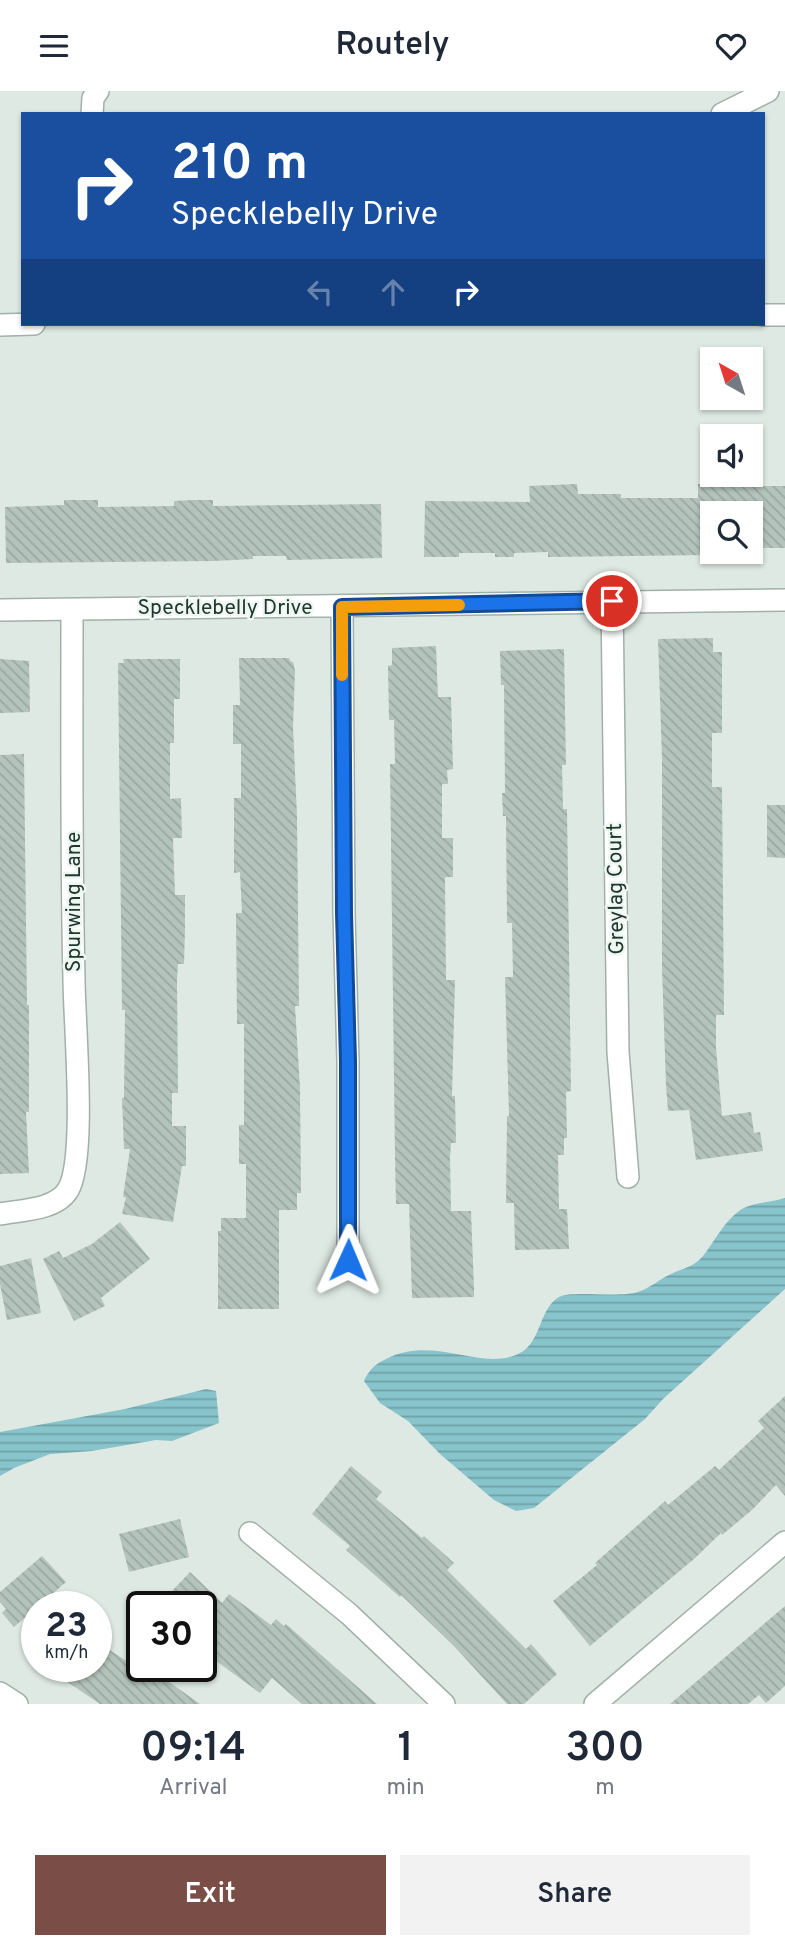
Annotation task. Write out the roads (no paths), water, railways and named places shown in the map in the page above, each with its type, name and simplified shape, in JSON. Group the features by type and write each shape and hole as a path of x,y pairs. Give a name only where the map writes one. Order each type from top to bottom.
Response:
{"street":[{"path":"92,112 93,98 98,91"},
{"path":"726,112 768,91"},
{"path":"765,315 785,315"},
{"path":"0,325 21,324"},
{"name":"Specklebelly Drive","path":"0,610 785,600"},
{"name":"Greylag Court","path":"612,601 618,1052 628,1177"},
{"path":"342,607 348,1260"},
{"name":"Spurwing Lane","path":"0,1214 51,1204 67,1192 75,1174 77,1154 72,610"},
{"path":"250,1533 349,1614 444,1704"},
{"path":"595,1704 785,1542"},
{"path":"0,1693 17,1704"}],"water":[{"path":"785,1198 785,1289 664,1398 645,1419 534,1508 516,1511 494,1500 440,1454 408,1421 380,1403 364,1381 379,1363 403,1353 438,1351 486,1359 516,1355 531,1343 547,1310 559,1297 638,1292 699,1260 739,1211"},
{"path":"206,1389 216,1391 219,1423 172,1441 156,1440 92,1451 50,1454 0,1476 0,1432 125,1409"}]}
